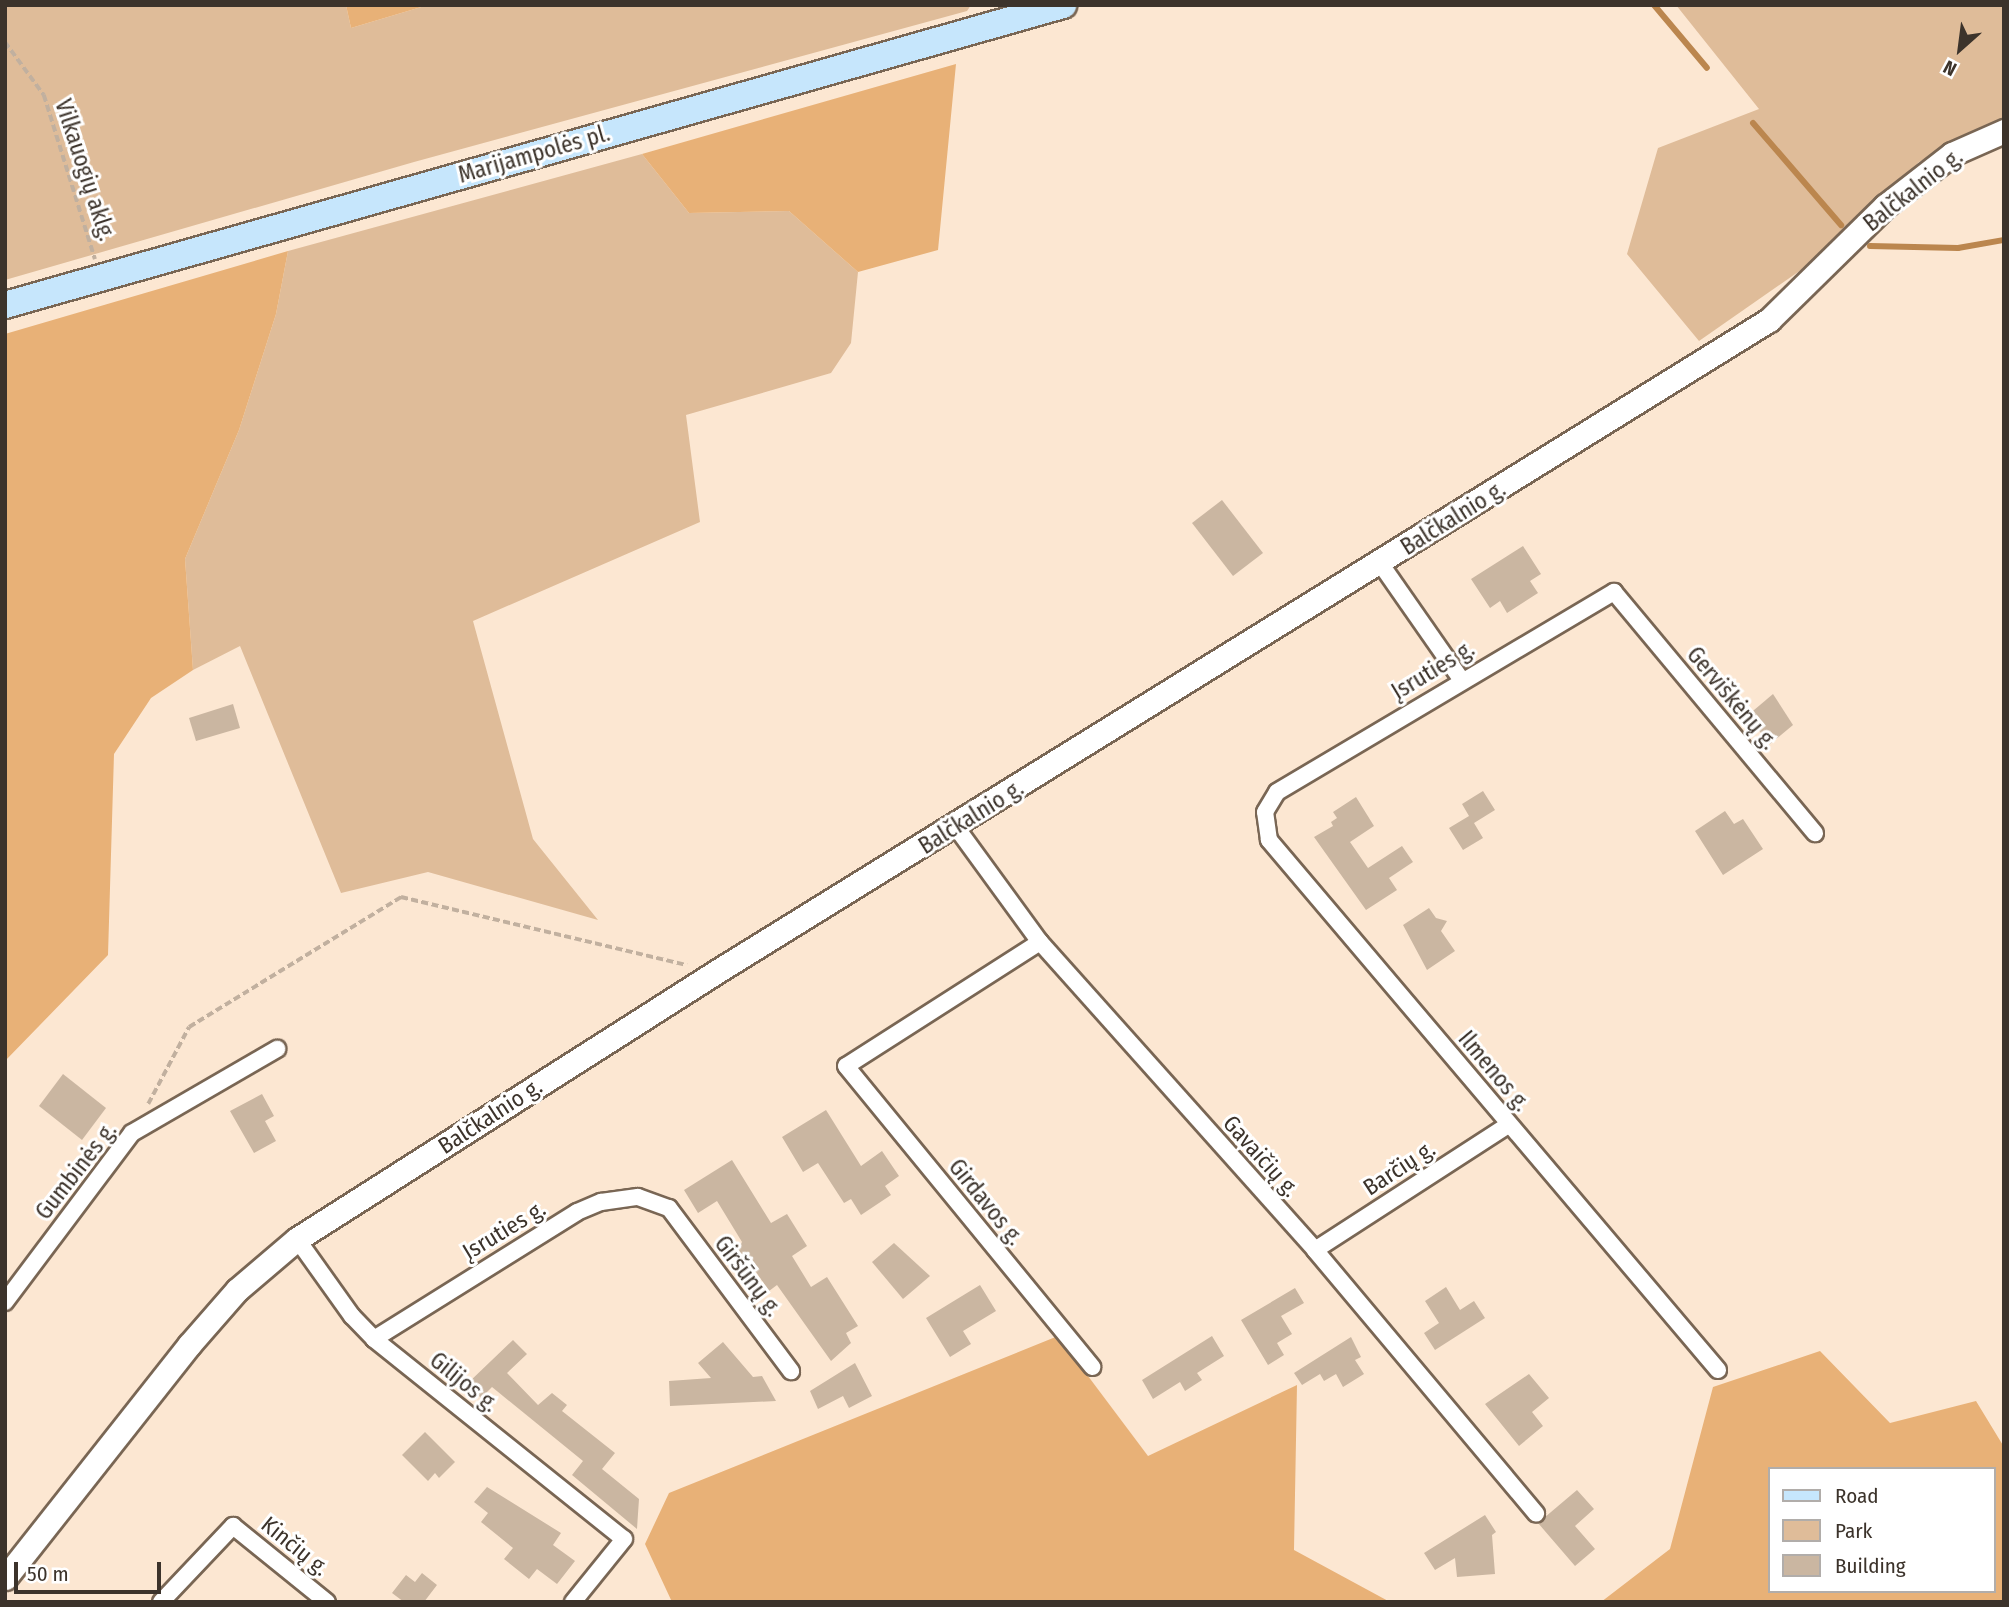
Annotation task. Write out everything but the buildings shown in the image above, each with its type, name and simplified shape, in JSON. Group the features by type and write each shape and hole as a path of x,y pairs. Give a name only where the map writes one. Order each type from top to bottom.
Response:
{"main road":[{"name":"Marijampolės pl.","path":"5,305 1003,13 1063,5"}],"street":[{"name":"Balčkalnio g.","path":"5,1578 189,1345 237,1290 297,1239 716,972 956,827 1769,320 1885,206 1952,154 2004,131"},
{"path":"1380,563 1461,679"},
{"name":"Įsruties g.","path":"1277,792 1461,679 1614,592"},
{"name":"Gerviškėnų g.","path":"1614,592 1815,833"},
{"name":"Ilmenos g.","path":"1277,792 1265,813 1269,840 1718,1370"},
{"name":"Gavaičių g.","path":"956,827 1040,942 1314,1250 1536,1513"},
{"name":"Girdavos g.","path":"1040,942 846,1066 1092,1367"},
{"name":"Gumbinės g.","path":"5,1302 132,1133 277,1049"},
{"name":"Barčių g.","path":"1314,1250 1508,1125"},
{"name":"Įsruties g.","path":"374,1339 577,1212 601,1202 638,1197 668,1208"},
{"name":"Giršūnų g.","path":"668,1208 791,1371"},
{"name":"Gilijos g.","path":"297,1239 352,1316 374,1339 624,1539 573,1602"},
{"name":"Kinčių g.","path":"161,1602 233,1526 327,1602"}],"path":[{"name":"Vilkauogių aklg.","path":"5,42 44,95 101,277"},
{"path":"132,1133 189,1027 401,897 716,972"}],"green space":[{"path":"5,5 346,5 351,28 428,5 971,5 967,11 414,162 5,280"},
{"path":"1676,5 2004,5 2004,118 1919,162 1831,249 1699,341 1627,254 1658,148 1759,109"},
{"path":"642,154 689,213 789,211 858,272 851,343 831,373 686,415 700,522 473,621 533,839 598,920 428,872 341,893 240,646 193,670 185,559 239,430 276,314 288,251"}],"shaded area":[{"path":"346,5 428,5 351,28"},
{"path":"956,64 938,250 858,272 789,211 689,213 642,154"},
{"path":"288,251 276,314 239,430 185,559 193,670 151,698 114,754 108,955 5,1061 5,334"},
{"path":"1058,1336 1148,1456 1297,1385 1294,1550 1390,1602 672,1602 645,1544 669,1493"},
{"path":"1820,1351 1890,1423 1976,1401 2004,1447 2004,1602 1601,1602 1670,1549 1713,1387"}],"waterway":[{"path":"1654,5 1707,68"},
{"path":"1753,123 1841,225"},
{"path":"1870,246 1958,248 2004,240"}]}
